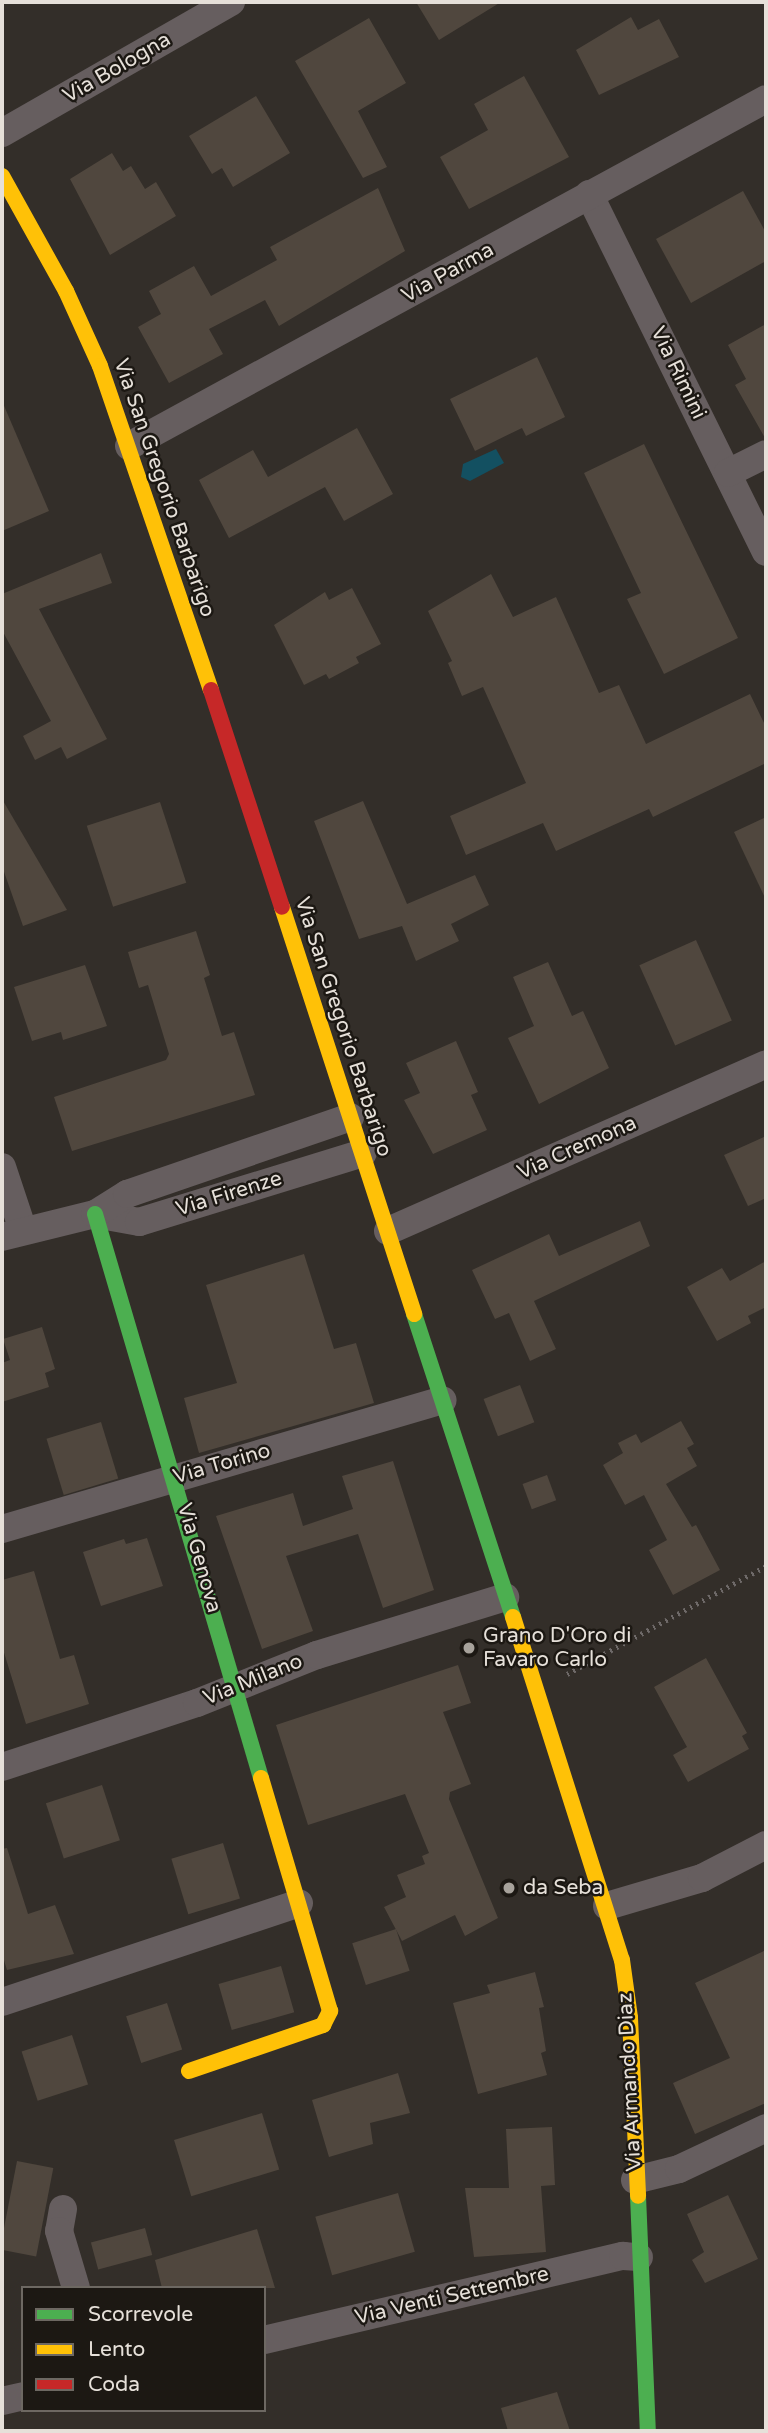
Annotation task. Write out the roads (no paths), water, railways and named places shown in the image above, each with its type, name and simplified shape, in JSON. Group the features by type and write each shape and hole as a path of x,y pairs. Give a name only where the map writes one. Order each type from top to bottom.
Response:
{"street":[{"name":"Via Bologna","path":"2,134 231,2"},
{"name":"Via Parma","path":"129,446 195,414 589,194 766,99"},
{"name":"Via San Gregorio Barbarigo","path":"2,176 66,291 129,446 363,1153 607,1906"},
{"name":"Via Rimini","path":"589,194 766,552"},
{"path":"728,473 766,454"},
{"name":"Via Cremona","path":"388,1231 766,1064"},
{"name":"Via Firenze","path":"13,1233 95,1214 127,1194 350,1117"},
{"name":"Via Firenze","path":"95,1214 139,1222 363,1153"},
{"path":"2,1167 13,1233"},
{"name":"Via Genova","path":"95,1214 330,2011 323,2025 189,2071"},
{"name":"Via Torino","path":"2,1529 442,1400"},
{"name":"Via Milano","path":"2,1767 197,1703 236,1685 317,1655 505,1597"},
{"path":"607,1906 702,1878 766,1845"},
{"path":"2,2002 299,1903"},
{"name":"Via Armando Diaz","path":"607,1906 622,1960 630,2018 648,2431"},
{"path":"635,2180 679,2169 766,2128"},
{"path":"62,2209 59,2231 75,2286"},
{"name":"Via Venti Settembre","path":"266,2340 623,2256 639,2257"},
{"path":"2,2401 21,2396"}],"water":[{"path":"496,449 504,463 470,481 461,477 463,464"}],"place":[{"name":"Grano D'Oro di Favaro Carlo","path":"469,1648"},
{"name":"da Seba","path":"509,1888"}]}
